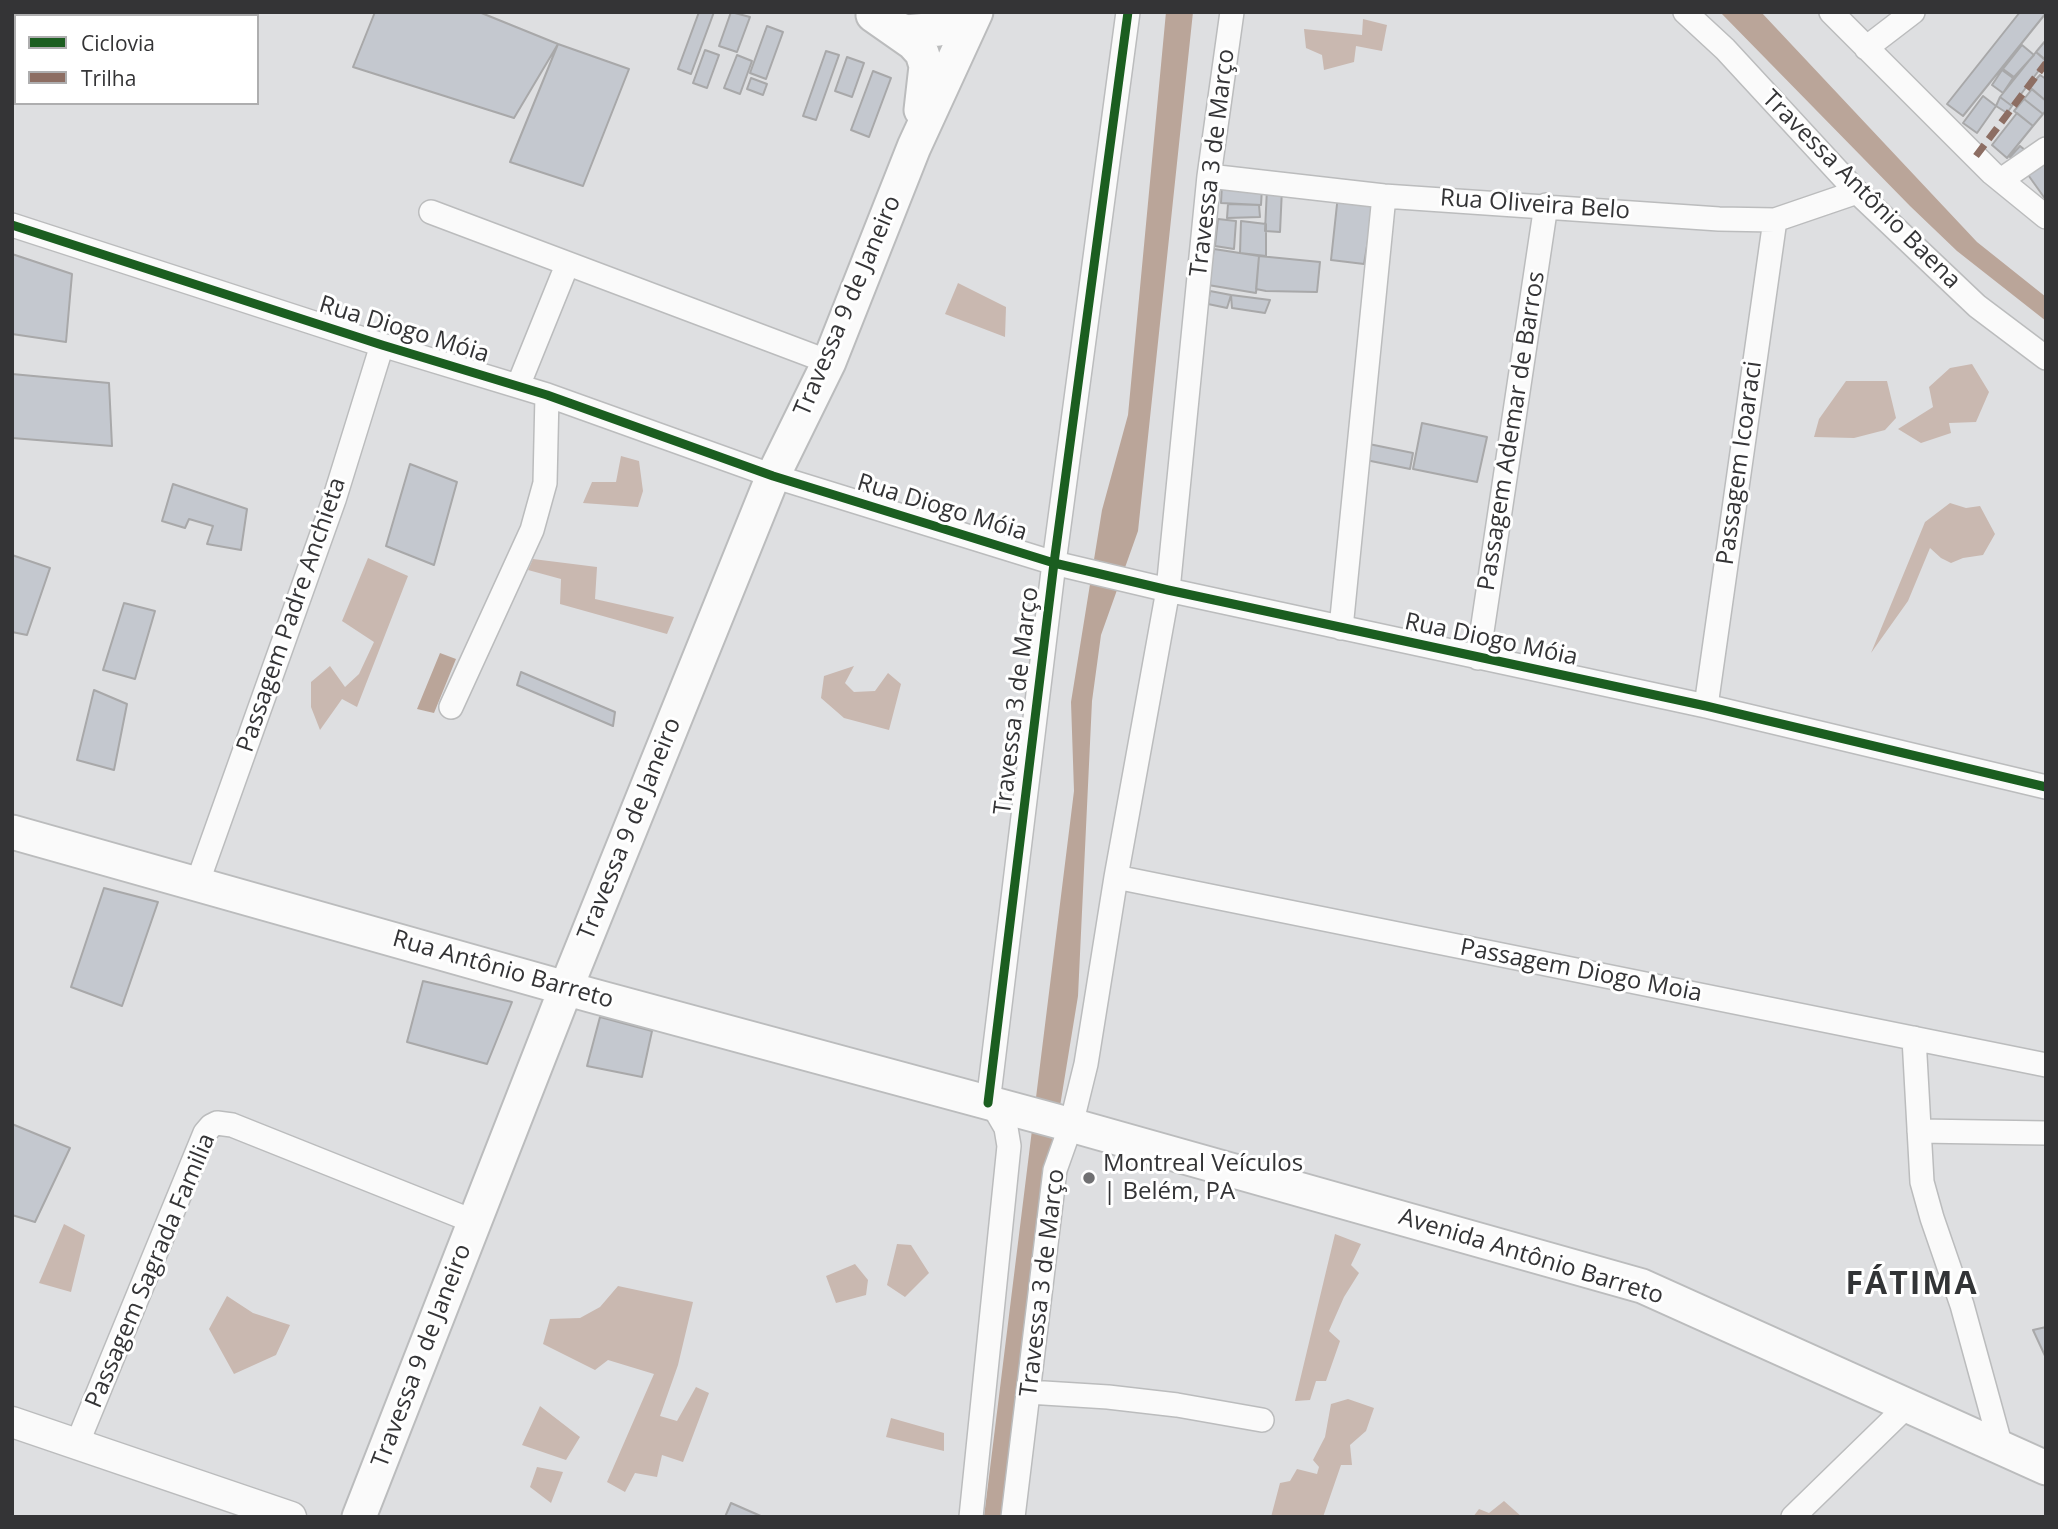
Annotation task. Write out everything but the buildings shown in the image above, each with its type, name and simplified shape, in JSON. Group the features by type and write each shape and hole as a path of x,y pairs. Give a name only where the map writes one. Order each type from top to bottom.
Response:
{"main road":[{"path":"869,14 894,28 906,32 922,32 939,29 954,12"},
{"path":"914,146 976,12"},
{"path":"869,14 913,43 922,53 926,66 925,89 914,146"},
{"name":"Travessa 9 de Janeiro","path":"359,1517 566,988 772,476 828,362 914,146"},
{"name":"Rua Antônio Barreto","path":"12,832 991,1104"},
{"name":"Avenida Antônio Barreto","path":"991,1104 1642,1286 2044,1466"}],"street":[{"name":"Travessa 3 de Março","path":"971,1517 1009,1146 1006,1128 991,1104 1128,12"},
{"name":"Travessa 3 de Março","path":"1013,1517 1055,1170 1066,1124 1086,1064 1116,877 1168,590 1209,176 1232,12"},
{"name":"Travessa Antônio Baena","path":"1685,12 1725,50 1857,192 1977,306 2046,358"},
{"path":"1831,12 2001,180 2046,217"},
{"path":"1866,48 1913,12"},
{"path":"2001,180 2046,149"},
{"name":"Rua Oliveira Belo","path":"1209,176 1384,195 1719,219 1775,220 1857,192"},
{"path":"1342,628 1384,195"},
{"name":"Passagem Ademar de Barros","path":"1478,657 1546,205"},
{"path":"430,212 828,362"},
{"name":"Passagem Icoaraci","path":"1706,706 1775,220"},
{"name":"Rua Diogo Móia","path":"12,225 382,345 547,395 772,476 1059,564 1706,706 2046,787"},
{"path":"517,386 567,265"},
{"name":"Passagem Padre Anchieta","path":"197,884 334,500 382,345"},
{"path":"451,707 536,517 545,482 547,395"},
{"name":"Passagem Diogo Moia","path":"1116,877 2046,1065"},
{"path":"1914,1038 1922,1182 1962,1305 2001,1447"},
{"name":"Passagem Sagrada Familia","path":"77,1444 205,1133 211,1126 217,1123 232,1125 475,1222"},
{"path":"1919,1131 2046,1133"},
{"path":"1028,1392 1177,1405 1262,1420"},
{"path":"1793,1517 1907,1406"},
{"path":"12,1422 290,1517"}],"shaded area":[{"path":"1166,12 1193,12 1138,531 1101,635 1092,701 1078,996 1052,1155 1003,1517 984,1517 1074,791 1071,702 1102,510 1128,415"},
{"path":"1720,12 1761,12 1977,242 2046,297 2046,321 1957,251"},
{"path":"1363,19 1387,25 1382,51 1356,46 1354,62 1324,70 1322,55 1306,48 1304,29 1362,35"},
{"path":"958,283 1006,307 1005,337 945,314"},
{"path":"1972,364 1989,392 1976,422 1949,423 1951,433 1921,443 1898,429 1933,407 1929,387 1950,368"},
{"path":"1846,381 1887,381 1896,418 1885,430 1854,438 1814,437 1819,419"},
{"path":"621,456 639,461 643,491 638,507 583,503 592,482 616,482"},
{"path":"1950,503 1966,508 1980,506 1995,534 1983,555 1951,563 1930,548 1908,601 1871,653 1925,522"},
{"path":"368,558 408,576 357,707 342,699 320,730 311,707 311,682 330,666 345,687 359,674 374,642 342,621"},
{"path":"533,559 597,567 595,599 674,617 667,634 560,604 561,579 528,570"},
{"path":"440,653 456,659 434,713 417,709"},
{"path":"854,666 845,683 854,692 875,691 888,673 901,684 889,730 844,718 821,698 824,676"},
{"path":"64,1224 85,1235 71,1292 39,1283"},
{"path":"1335,1234 1361,1244 1351,1265 1359,1273 1344,1297 1329,1331 1340,1341 1326,1381 1316,1381 1310,1400 1295,1401"},
{"path":"897,1244 911,1245 929,1273 905,1297 887,1285"},
{"path":"855,1264 868,1280 866,1295 836,1303 826,1276"},
{"path":"618,1286 693,1302 678,1365 660,1416 677,1421 696,1387 709,1393 683,1462 662,1455 657,1477 635,1473 625,1492 607,1482 654,1374 608,1360 595,1370 543,1344 550,1319 580,1318 600,1307"},
{"path":"227,1296 253,1313 290,1325 276,1355 234,1374 209,1329"},
{"path":"1348,1399 1374,1408 1366,1431 1350,1445 1352,1465 1341,1465 1323,1517 1271,1517 1280,1483 1290,1481 1297,1469 1317,1474 1319,1467 1313,1460 1325,1437 1331,1404"},
{"path":"540,1406 580,1437 566,1460 522,1445"},
{"path":"891,1418 944,1433 944,1451 886,1437"},
{"path":"537,1467 563,1472 551,1503 530,1487"},
{"path":"1504,1501 1522,1517 1473,1517 1479,1509 1489,1513"}],"marked path":[{"path":"1976,156 2046,63"}],"cycle path":[{"path":"988,1103 1054,563 1128,12"},
{"path":"12,225 382,345 547,395 773,476 1054,563 1706,706 2046,787"}],"place":[{"name":"Montreal Veículos | Belém, PA","path":"1089,1178"}],"district":[{"name":"FÁTIMA","path":"1912,1285"}]}
